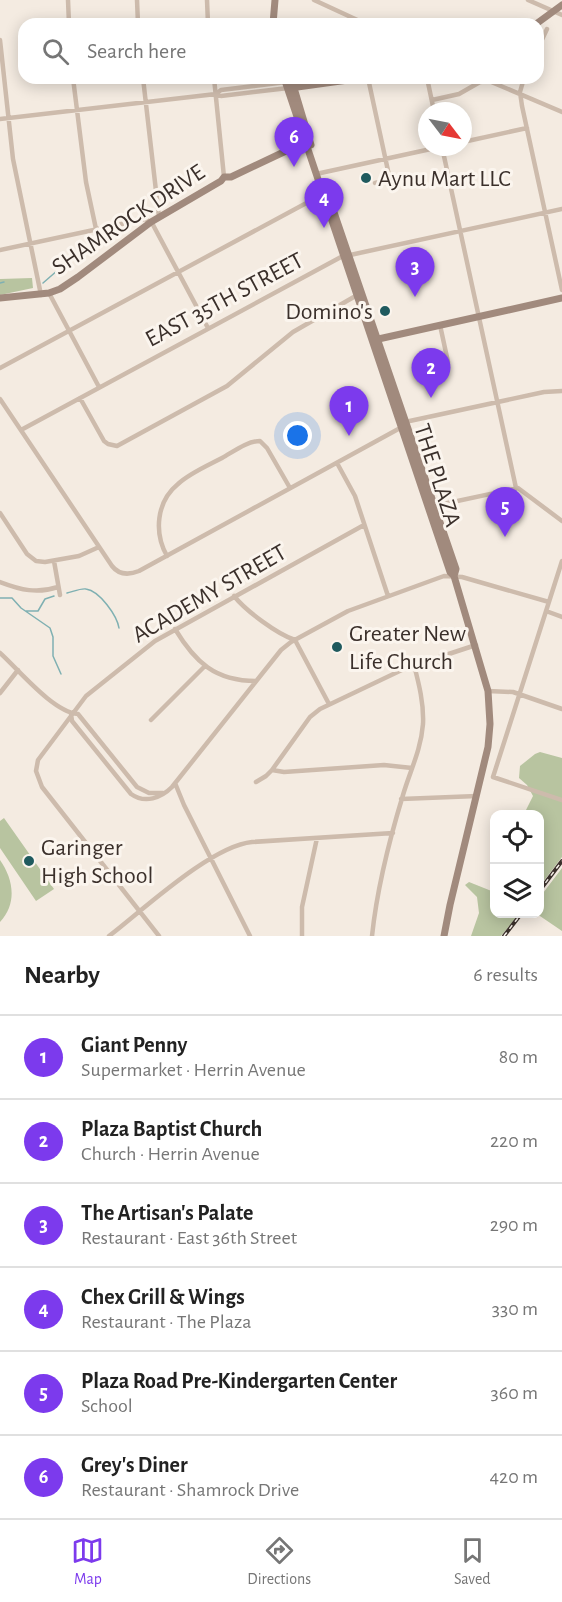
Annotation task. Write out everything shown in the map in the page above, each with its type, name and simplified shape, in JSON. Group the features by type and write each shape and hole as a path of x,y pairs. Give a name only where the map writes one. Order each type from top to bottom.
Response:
{"main road":[{"path":"273,18 274,1"},
{"path":"274,1 278,18"},
{"path":"544,18 562,5"},
{"name":"THE PLAZA","path":"290,84 305,142 318,173"},
{"name":"THE PLAZA","path":"290,84 359,294 456,569 454,576"},
{"name":"SHAMROCK DRIVE","path":"0,298 45,294 78,278 151,222 224,177 232,177 305,142"},
{"path":"375,339 562,298"},
{"name":"THE PLAZA","path":"404,424 489,691 489,747 444,936"}],"street":[{"path":"68,0 69,18"},
{"path":"138,0 138,18"},
{"path":"207,0 208,18"},
{"path":"314,0 353,18"},
{"path":"528,0 562,15"},
{"path":"544,35 547,28"},
{"path":"0,40 18,188 30,243 45,294 69,331 99,387"},
{"path":"74,84 86,182 96,229"},
{"path":"144,84 159,217"},
{"path":"215,84 224,177"},
{"path":"0,119 216,94 221,96 279,84"},
{"path":"369,84 390,180"},
{"path":"428,84 432,100 459,94 478,84"},
{"path":"500,84 562,112"},
{"path":"522,84 520,93 562,290"},
{"path":"472,140 527,128"},
{"path":"318,173 418,152"},
{"path":"443,156 516,488"},
{"path":"375,183 411,175"},
{"path":"0,368 325,193"},
{"name":"EAST 35TH STREET","path":"21,430 346,256 562,209"},
{"path":"0,250 143,219 151,222 208,328"},
{"path":"80,398 104,441 117,446 227,386 292,332 359,294"},
{"path":"440,325 448,362"},
{"path":"0,399 114,568 125,574 137,572 167,556 404,424 544,392 562,391"},
{"path":"260,441 262,434"},
{"path":"260,441 267,448 290,488"},
{"path":"167,556 160,540 158,522 161,507 172,490 206,467 248,444 260,441"},
{"path":"337,463 352,490 388,596"},
{"path":"434,506 516,488 562,520"},
{"path":"0,513 30,557 41,562 87,554 99,547"},
{"name":"ACADEMY STREET","path":"159,936 37,779 38,760 71,714 92,690 149,646 175,629 364,525"},
{"path":"54,561 60,595"},
{"path":"562,561 493,777 562,800"},
{"path":"71,714 72,721 131,794 140,799 153,799 176,783 280,650 348,611 444,576 462,577 549,602"},
{"path":"0,582 33,592 41,592 58,586"},
{"path":"234,597 286,637 295,640 329,704"},
{"path":"546,611 562,617"},
{"path":"175,629 191,654 205,666 228,678 256,681"},
{"path":"256,782 272,770 311,716 329,704 414,665 476,645"},
{"path":"0,653 40,692 71,714 78,714 137,787 154,794 169,790"},
{"path":"372,936 376,900 401,800 421,738 423,718 421,695 414,665"},
{"path":"152,720 205,666"},
{"path":"0,693 18,670"},
{"path":"489,691 511,692 562,709"},
{"path":"272,770 284,772 393,765 412,768"},
{"path":"176,783 250,936"},
{"path":"401,800 477,796"},
{"path":"109,936 211,858 228,849 248,843 393,833"},
{"path":"302,936 302,907 317,838"}],"green space":[{"path":"32,278 33,288 0,295 0,279"},
{"path":"540,752 562,758 562,857 544,881 544,810 526,810 533,796 527,785 519,778 520,766"},
{"path":"4,818 54,889 36,901 0,848 0,821"},
{"path":"0,860 11,884 12,892 9,908 0,922"},
{"path":"562,868 562,931 543,918 544,892"},
{"path":"469,882 490,890 490,918 516,918 501,936 471,936 479,913 477,897 465,885"}],"waterway":[{"path":"77,255 81,250"},
{"path":"43,283 66,263"},
{"path":"0,283 4,282"},
{"path":"67,593 84,589 97,594 111,611 119,628"},
{"path":"26,611 38,611 45,599 54,596"},
{"path":"0,598 12,598 21,608 50,628 53,637 53,656 61,674"}],"railway":[{"path":"544,885 562,861"},
{"path":"504,936 518,918"}],"place":[{"name":"Grey's Diner","path":"294,167"},
{"name":"Aynu Mart LLC","path":"366,178"},
{"name":"Chex Grill & Wings","path":"324,228"},
{"name":"The Artisan's Palate","path":"415,297"},
{"name":"Domino's","path":"385,311"},
{"name":"Plaza Baptist Church","path":"431,398"},
{"name":"Giant Penny","path":"349,436"},
{"name":"Plaza Road Pre-Kindergarten Center","path":"505,537"},
{"name":"Greater New Life Church","path":"337,647"},
{"name":"Garinger High School","path":"29,861"}]}
